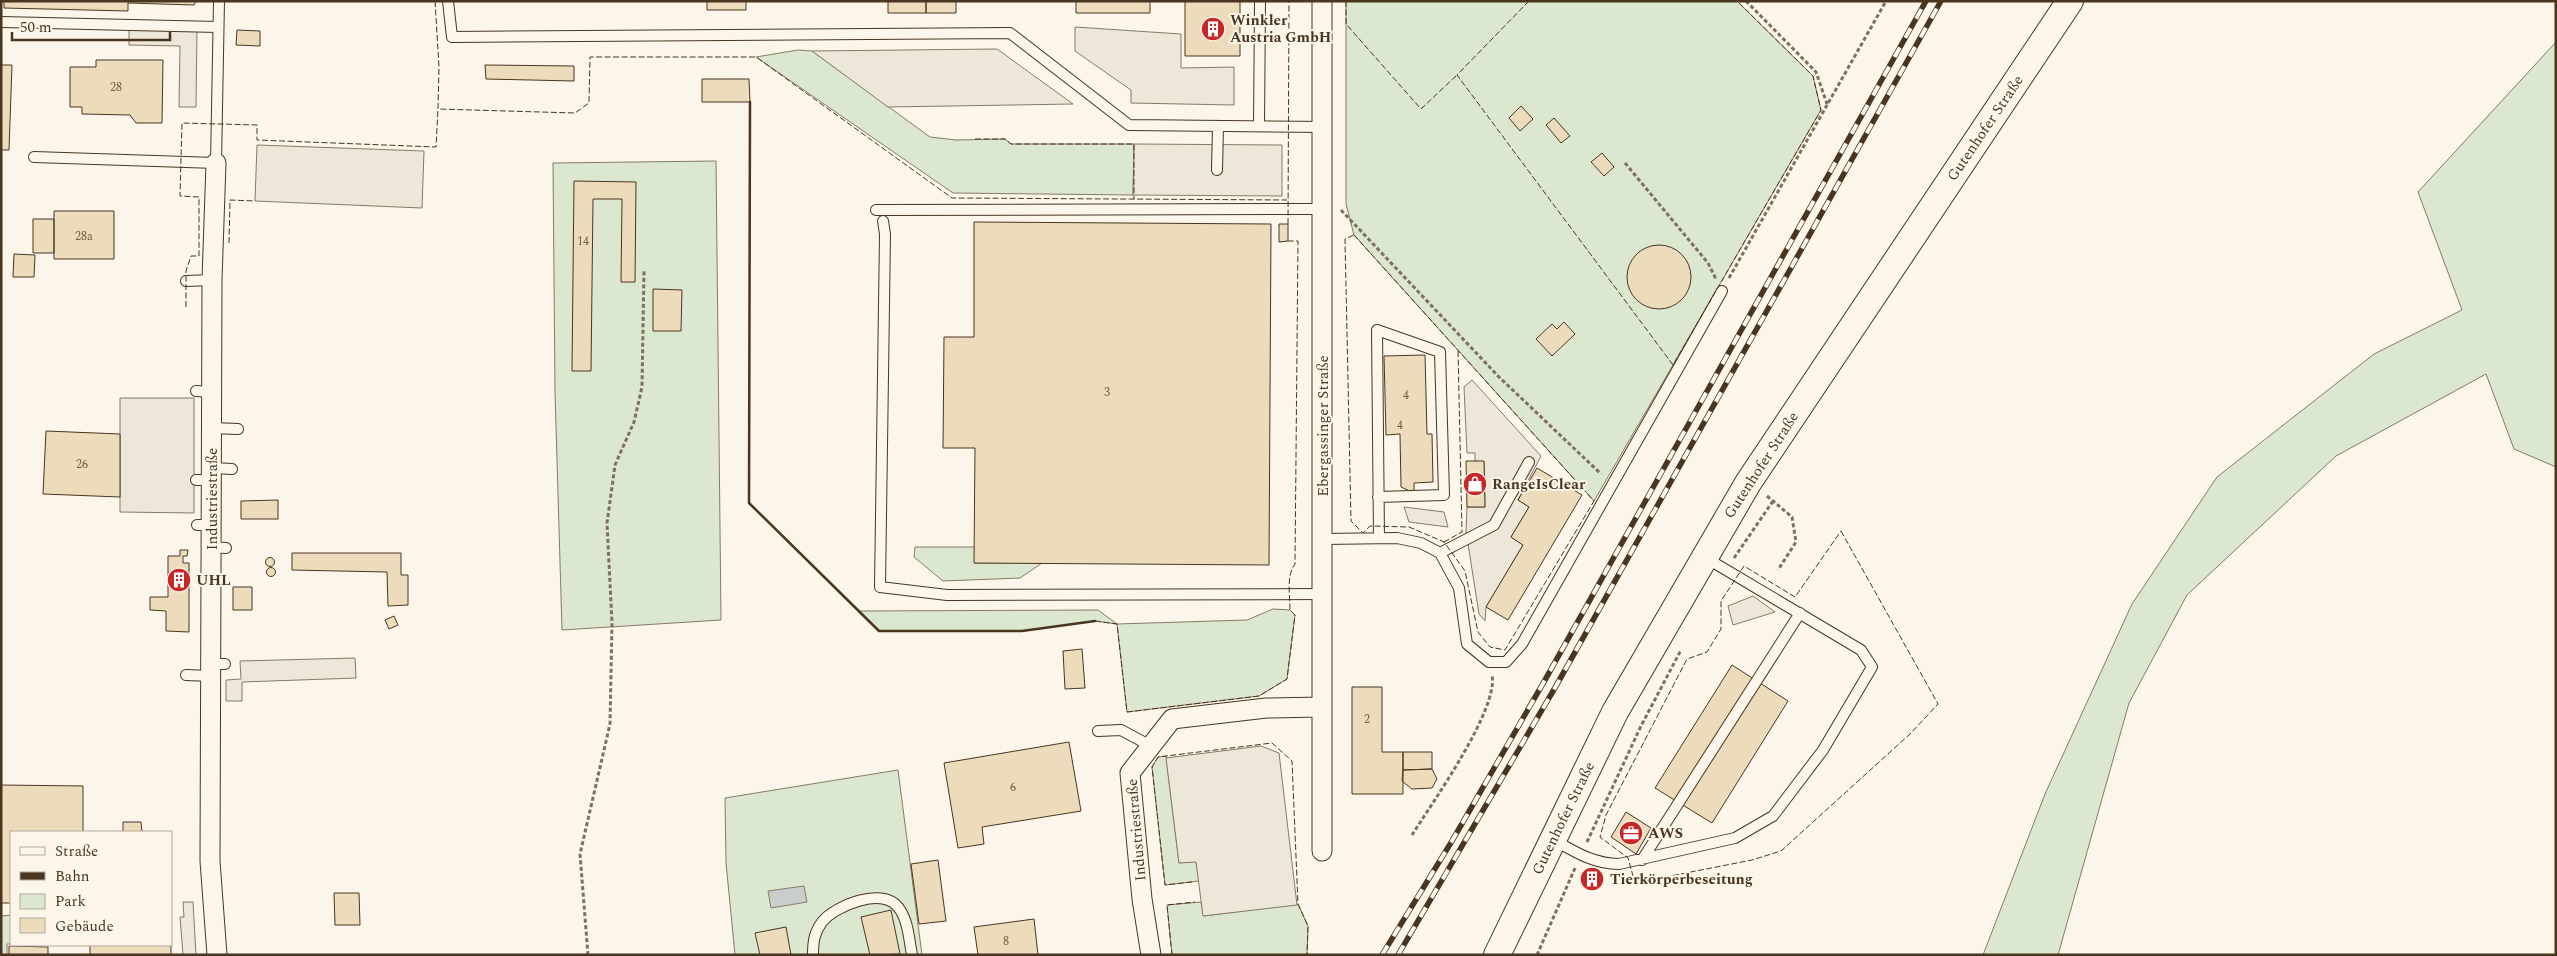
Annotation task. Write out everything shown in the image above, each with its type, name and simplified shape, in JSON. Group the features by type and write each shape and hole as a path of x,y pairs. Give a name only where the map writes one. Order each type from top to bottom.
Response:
{"street":[{"name":"Ebergassinger Straße","path":"1322,1 1322,851"},
{"name":"Gutenhofer Straße","path":"1497,955 1615,712 1748,483 2070,1"},
{"name":"Industriestraße","path":"216,163 212,280 204,391 212,428 206,476 204,525 219,548 210,867 217,955"},
{"name":"Industriestraße","path":"1151,955 1142,899 1130,773 1172,719 1266,708 1321,707"}],"lane":[{"path":"34,156 216,163 219,1"},
{"path":"448,1 452,38 1010,33 1129,125 1323,126"},
{"path":"1259,126 1260,1"},
{"path":"1,22 218,27"},
{"path":"1218,126 1218,170"},
{"path":"876,210 1323,209"},
{"path":"883,220 885,234 880,587 947,595 1322,594"},
{"path":"186,281 212,280"},
{"path":"1322,539 1397,538 1421,542 1440,553 1459,588 1467,644 1489,662 1506,662 1522,644 1722,291"},
{"path":"1378,497 1444,495 1440,352 1377,330 1378,497 1379,538"},
{"path":"212,428 238,429"},
{"path":"1440,553 1494,525 1529,462"},
{"path":"206,476 232,469"},
{"path":"1553,840 1581,855 1605,864 1630,863 1735,838 1773,816 1823,750 1872,667 1861,650 1704,557"},
{"path":"1642,860 1800,613"},
{"path":"186,675 216,668"},
{"path":"1098,731 1121,730 1151,746"},
{"path":"813,955 813,939 822,922 834,911 851,903 878,898 892,901 905,918 912,955"}],"path":[{"path":"1746,1 1816,72 1827,104"},
{"path":"1722,291 1886,1"},
{"path":"1625,163 1708,263 1722,291"},
{"path":"1323,209 1343,210 1498,376 1612,485"},
{"path":"588,955 580,854 610,724 612,623 607,523 615,465 634,422 642,387 644,271"},
{"path":"1748,483 1792,517 1796,542 1778,570"},
{"path":"1728,570 1754,526 1773,501"},
{"path":"1537,955 1641,726 1683,645"},
{"path":"1412,835 1480,723 1494,685 1489,662"}],"green space":[{"path":"1346,1 1737,1 1813,76 1821,110 1594,501 1354,235 1346,204"},
{"path":"2556,42 2556,467 2514,449 2486,374 2336,456 2187,595 2129,703 2058,955 1983,955 2045,794 2132,604 2217,477 2374,354 2462,310 2418,192"},
{"path":"798,50 812,51 930,137 956,140 1005,139 1011,144 1134,144 1133,195 953,193 756,57"},
{"path":"716,161 721,620 562,630 555,392 553,163"},
{"path":"915,547 975,547 975,563 1042,563 1020,578 943,581 914,557"},
{"path":"1273,609 1290,610 1295,615 1287,679 1259,696 1127,712 1117,624 1247,620"},
{"path":"1098,610 1117,624 1095,621 1022,631 879,631 859,611"},
{"path":"1166,756 1179,863 1196,861 1199,881 1165,885 1152,767 1158,757"},
{"path":"898,770 922,955 735,955 726,863 725,798"},
{"path":"1201,902 1204,916 1298,904 1308,926 1307,955 1172,955 1167,905"},
{"path":"10,915 10,944 7,944 7,955 1,955 1,916"}],"shaded area":[{"path":"1075,27 1181,34 1181,68 1234,67 1234,105 1131,103 1131,90 1075,51"},
{"path":"129,30 197,31 196,107 179,107 180,46 129,45"},
{"path":"997,49 1073,104 888,107 812,51"},
{"path":"1134,144 1282,145 1282,196 1133,195"},
{"path":"257,145 424,151 422,208 255,201"},
{"path":"1472,380 1541,456 1518,500 1529,507 1511,537 1523,545 1486,607 1485,621 1479,614 1466,531 1467,507 1485,507 1484,462 1475,461 1475,453 1467,453 1464,387"},
{"path":"120,398 194,398 194,513 120,512"},
{"path":"1404,507 1444,512 1448,527 1409,522"},
{"path":"1753,596 1775,612 1733,625 1728,606"},
{"path":"355,658 356,678 242,682 242,701 226,701 226,680 241,679 240,661"},
{"path":"1261,746 1279,753 1297,905 1203,916 1196,862 1179,863 1166,758"},
{"path":"804,886 807,902 771,908 768,891"},
{"path":"183,902 193,902 196,955 183,955 180,917 184,917"}],"building":[{"path":"4,1 196,1 194,5 128,3 128,11 4,8"},
{"path":"707,1 746,1 746,10 707,10"},
{"path":"888,1 926,1 926,13 888,13"},
{"path":"926,1 956,1 956,13 926,13"},
{"path":"1076,1 1150,1 1150,13 1076,13"},
{"name":"Winkler Austria GmbH","path":"1185,1 1240,1 1240,56 1185,56"},
{"path":"237,30 260,31 260,46 236,45"},
{"path":"96,60 163,60 162,123 136,123 130,115 82,114 82,107 70,107 70,67 96,67"},
{"path":"1,65 12,65 9,150 1,150"},
{"path":"485,65 574,66 574,81 486,79"},
{"path":"702,79 749,79 750,102 702,102"},
{"path":"1521,106 1533,119 1520,131 1509,118"},
{"path":"1554,118 1570,136 1561,143 1546,125"},
{"path":"1602,153 1614,167 1604,176 1591,162"},
{"path":"574,181 636,182 635,282 621,282 622,199 593,199 591,371 572,371"},
{"path":"54,211 114,211 114,259 54,259"},
{"path":"33,219 54,219 54,253 33,253"},
{"path":"974,222 1271,224 1269,565 974,563 975,448 943,448 944,337 974,337"},
{"path":"1279,224 1288,224 1288,241 1279,242"},
{"path":"1659,245 1671,247 1682,254 1689,265 1691,277 1689,289 1682,300 1671,307 1659,309 1647,307 1636,300 1629,289 1627,277 1629,265 1636,254 1647,247"},
{"path":"14,254 35,255 34,277 13,277"},
{"path":"653,289 682,290 681,331 653,331"},
{"path":"1564,322 1575,334 1552,356 1536,339 1552,324 1557,329"},
{"path":"1425,355 1427,434 1432,434 1433,482 1414,483 1414,493 1401,487 1400,434 1386,435 1384,356"},
{"path":"46,431 120,434 120,497 43,494"},
{"name":"RangeIsClear","path":"1466,461 1484,461 1485,507 1467,507"},
{"path":"1537,468 1582,495 1508,620 1486,607 1523,545 1511,537 1529,507 1518,500"},
{"path":"278,500 278,519 241,519 241,501"},
{"name":"UHL","path":"180,550 188,550 187,556 183,556 183,563 189,563 189,632 166,631 166,611 150,610 150,597 168,597 168,556 180,556"},
{"path":"292,553 401,553 401,575 408,575 408,605 388,606 387,572 292,570"},
{"path":"270,558 274,562 270,566 266,562"},
{"path":"271,567 276,572 271,577 266,572"},
{"path":"233,587 252,587 252,610 233,610"},
{"path":"394,616 398,625 389,629 385,620"},
{"path":"1082,649 1085,688 1065,689 1063,651"},
{"path":"1732,665 1788,701 1712,823 1655,788"},
{"path":"1352,687 1382,687 1382,752 1403,752 1403,794 1352,794"},
{"path":"1069,742 1081,811 982,827 984,844 958,848 944,763"},
{"path":"1403,752 1432,752 1432,769 1403,770"},
{"path":"1432,769 1437,779 1432,788 1412,789 1402,781 1403,770"},
{"path":"1,785 83,786 83,831 10,831 10,903 1,903"},
{"name":"AWS","path":"1626,812 1651,828 1636,854 1611,837"},
{"path":"123,822 141,822 142,831 123,831"},
{"path":"938,860 946,921 919,924 911,864"},
{"name":"Tierkörperbeseitung","path":"1589,874 1599,877 1596,885 1586,881"},
{"path":"334,893 359,893 360,925 335,925"},
{"path":"891,910 900,954 870,955 861,917"},
{"path":"1034,919 1038,955 978,955 974,927"},
{"path":"786,927 791,955 760,955 755,933"},
{"path":"9,946 48,947 48,955 9,955"},
{"path":"90,946 171,946 171,955 90,955"}],"railway":[{"path":"1382,955 1452,841 1545,680 1926,1"},
{"path":"1398,955 1556,686 1941,1"}],"fence":[{"path":"435,1 439,67 438,109 575,113 589,103 590,57 756,57 952,198 1287,200"},
{"path":"1288,224 1289,1"},
{"path":"1346,1 1346,24 1421,109 1457,75"},
{"path":"1529,1 1457,75 1673,365 1821,110 1813,76 1737,1"},
{"path":"186,307 186,271 191,256 199,256 199,197 180,196 182,123 257,125 257,140 436,147 438,109"},
{"path":"975,139 1005,139 1011,144 1134,144 1134,199"},
{"path":"229,243 230,200 255,201"},
{"path":"1354,235 1594,501 1505,650 1490,647 1478,632 1465,571 1444,542 1409,527 1370,526 1363,533 1351,521 1345,239 1354,235"},
{"path":"1095,621 1117,624 1127,712 1259,696 1287,679 1295,615 1290,610 1289,586 1290,574 1295,564 1298,241 1288,241"},
{"path":"1444,542 1462,532 1458,349"},
{"path":"1841,531 1938,704 1910,734 1781,851 1752,860 1635,883 1628,858 1600,837 1606,815 1687,659 1707,652 1721,629 1721,601 1744,566 1795,597 1841,531"},
{"path":"1192,882 1165,885 1152,767 1158,757 1272,743 1292,761 1298,904 1308,926 1307,955"},
{"path":"1172,955 1167,905 1195,902"}],"wall":[{"path":"750,102 749,503 879,631 1022,631 1095,621"}],"place":[{"name":"Winkler Austria GmbH","path":"1213,29"},
{"name":"RangeIsClear","path":"1475,484"},
{"name":"UHL","path":"179,580"},
{"name":"AWS","path":"1631,833"},
{"name":"Tierkörperbeseitung","path":"1592,879"}]}
